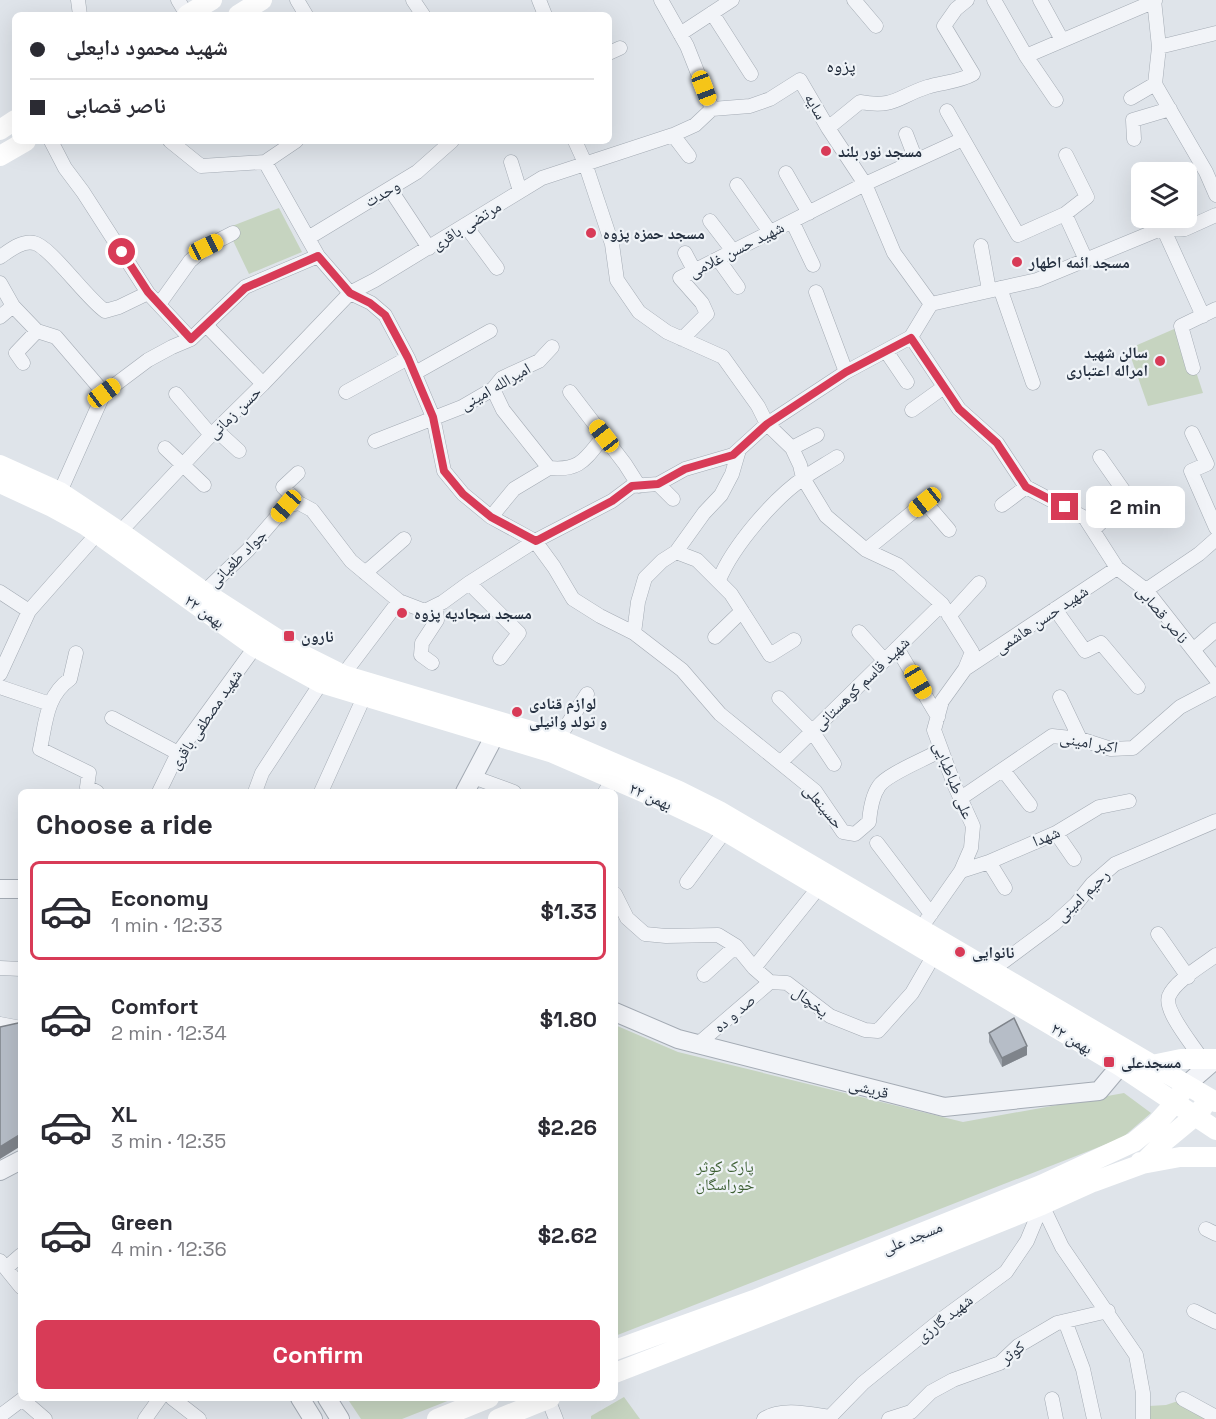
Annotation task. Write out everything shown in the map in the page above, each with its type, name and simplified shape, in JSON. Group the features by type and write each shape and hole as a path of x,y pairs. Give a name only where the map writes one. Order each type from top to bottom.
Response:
{"main road":[{"path":"192,12 212,0"},
{"name":"۲۲ بهمن","path":"0,465 60,492 204,592 299,653 343,675 558,739 639,782 674,805 725,831 1126,1070 1216,1130"},
{"name":"۲۲ بهمن","path":"0,483 52,507 97,534 255,647 321,683 554,753 609,785 639,782 719,811 926,921 991,971 1185,1086 1214,1097"},
{"path":"1152,1065 1181,1059 1211,1059"},
{"path":"1126,1070 1150,1100 1155,1111 1156,1124"},
{"name":"مسجد علی","path":"618,1372 1134,1142 1156,1124 1175,1103 1185,1086"},
{"path":"1127,1145 1142,1164 1214,1097"},
{"name":"مسجد علی","path":"618,1349 758,1308 1042,1205 1093,1182 1142,1164 1180,1157 1216,1157"},
{"path":"437,1419 482,1401"},
{"path":"498,1419 542,1401"}],"street":[{"path":"585,163 673,135 695,125 712,109 687,46 661,0"},
{"path":"680,34 732,0"},
{"path":"854,0 876,26"},
{"path":"828,128 860,102 878,105 894,103 927,87 962,80 973,74 945,26 951,4 967,0"},
{"path":"994,0 1026,56 1056,100"},
{"path":"1040,0 1062,40"},
{"path":"1026,56 1154,0 1159,47 1155,84 1211,170 1216,195"},
{"path":"712,13 751,74"},
{"path":"1159,47 1216,33"},
{"name":"سایه","path":"712,109 750,106 770,99 800,80 865,184 894,253 931,304"},
{"path":"1131,98 1155,84"},
{"path":"1134,139 1133,120 1170,109"},
{"path":"947,111 1018,235 1065,214 1087,197 1066,155"},
{"path":"906,134 916,160"},
{"path":"673,135 688,156"},
{"name":"شهید حسن غلامی","path":"682,339 707,314 702,303 680,278 865,184 963,139"},
{"path":"53,144 65,168 148,292 191,339"},
{"path":"174,144 201,166 266,162 292,144"},
{"name":"وحدت","path":"308,238 417,172 449,144"},
{"path":"576,144 612,244 617,280 639,312 667,332 723,357 758,406 767,424 792,448 803,478 826,516 866,550 898,565 946,610 972,652 965,669"},
{"path":"266,162 318,256 350,293 370,303 385,315 408,358 433,417 444,471 463,494 491,517 536,541 573,599 634,633 682,670 720,714 781,762"},
{"path":"511,162 520,191"},
{"name":"مرتضی باقری","path":"350,293 429,248 542,178 585,163"},
{"path":"786,173 809,213"},
{"path":"736,185 770,232"},
{"path":"390,189 429,248"},
{"path":"1065,214 1086,260"},
{"path":"1197,224 1216,215"},
{"path":"710,221 733,251"},
{"path":"792,221 813,265"},
{"path":"465,225 496,268"},
{"path":"1163,228 1203,316"},
{"path":"298,472 283,487 298,503 312,510 351,561 399,601 425,611 536,541 612,501 632,486 658,484 685,469 733,455 767,424 846,372 911,338 931,304 1037,280 1163,228 1187,228"},
{"path":"160,303 190,261 206,247 233,233"},
{"path":"0,257 17,245 34,243 47,251 93,303 105,311 119,307 148,292"},
{"path":"981,246 995,289 1033,383"},
{"path":"685,253 694,270"},
{"path":"60,492 104,393 148,360 191,339 245,288 318,256"},
{"path":"718,259 738,287"},
{"path":"0,284 13,306 37,331 56,337 104,393"},
{"path":"816,292 846,372"},
{"name":"حسن زمانی","path":"120,532 213,432 350,293"},
{"path":"0,317 13,306"},
{"path":"1193,368 1181,326 1216,309"},
{"path":"206,325 262,384"},
{"path":"23,363 16,353 37,331"},
{"path":"415,373 490,332"},
{"path":"911,338 959,409 997,443 1026,487 1002,505"},
{"name":"امیرالله امینی","path":"375,441 462,407 493,389 502,378 539,361 552,347"},
{"path":"886,351 907,382"},
{"path":"346,392 408,358"},
{"path":"912,410 944,387"},
{"path":"493,389 503,410 549,468"},
{"path":"570,392 639,486"},
{"path":"176,394 213,432 238,451"},
{"path":"1192,433 1207,464 1191,471 1216,528"},
{"path":"792,448 817,435"},
{"path":"491,517 514,489 549,468 566,470 581,464 604,436"},
{"path":"165,448 204,485"},
{"path":"634,633 638,602 645,578 662,561 676,552 704,513 721,495 732,474 739,450"},
{"path":"719,580 734,551 771,508 803,478 837,457"},
{"path":"1093,530 1128,497 1100,457"},
{"path":"658,484 673,500"},
{"name":"ناصر قصابی","path":"1026,487 1085,518 1117,568 1146,590 1216,679"},
{"path":"866,550 925,502 949,530"},
{"name":"جواد طغیانی","path":"204,592 248,550 286,506 298,503"},
{"path":"0,674 28,611 97,534"},
{"path":"365,573 404,539"},
{"path":"1146,590 1213,548"},
{"path":"676,552 697,560 719,580 731,594 770,655 794,640"},
{"name":"شهید حسن هاشمی","path":"965,669 1117,568"},
{"path":"469,583 519,633 500,658"},
{"name":"شهید قاسم کوهستانی","path":"781,762 897,648 979,584"},
{"path":"0,592 28,611"},
{"path":"343,675 399,601"},
{"path":"432,663 421,655 422,643 437,620 436,606"},
{"path":"1055,609 1085,651 1101,643 1138,687"},
{"path":"715,637 742,611"},
{"path":"1193,650 1216,630"},
{"path":"860,632 884,660"},
{"name":"شهید مصطفی باقری","path":"160,789 178,753 255,647"},
{"path":"897,648 938,717"},
{"path":"76,653 70,679 58,687 50,704 40,749 89,773 87,787 91,789"},
{"name":"علی طباطبایی","path":"926,921 961,871 971,848 973,826 934,730 942,701 965,669"},
{"path":"256,789 262,773 321,683"},
{"path":"0,687 50,704"},
{"name":"اکبر امینی","path":"961,798 1052,736 1080,739 1111,749 1133,748 1180,707 1216,688"},
{"path":"558,739 587,694"},
{"path":"322,789 364,697"},
{"path":"1060,697 1080,739"},
{"path":"779,698 812,731 834,764"},
{"path":"112,718 178,753"},
{"path":"495,735 469,785 495,789"},
{"name":"حسینعلی","path":"781,762 815,790 843,832 855,834 869,822 871,806 880,785 894,773 921,762 941,750"},
{"path":"1003,770 1030,805"},
{"name":"شهدا","path":"961,871 989,862 1056,833 1099,807 1129,801"},
{"name":"رحیم امینی","path":"991,971 1054,924 1076,904 1092,884 1115,864 1216,821"},
{"path":"687,882 725,831"},
{"path":"1056,833 1074,859"},
{"path":"877,843 926,921"},
{"path":"989,862 1005,888"},
{"path":"754,968 819,887"},
{"path":"0,889 18,889"},
{"name":"یخچال","path":"618,900 627,918 645,933 666,936 718,935 736,946 754,968 770,982 787,983 830,1016 865,1030 878,1031 912,993 934,956"},
{"path":"1158,934 1188,977"},
{"path":"704,975 736,946"},
{"path":"1185,1086 1211,1059 1168,1009 1168,997 1175,986 1216,955"},
{"path":"0,968 18,969"},
{"name":"صد و ده","path":"698,1044 770,982"},
{"name":"قریشی","path":"618,1013 678,1039 945,1107 1099,1091 1126,1070"},
{"path":"0,1024 18,1027"},
{"path":"0,1171 18,1162"},
{"path":"1042,1205 1062,1247 1136,1355 1143,1393 1143,1419"},
{"name":"شهید گارزی","path":"829,1418 862,1383 942,1319 1006,1272 1027,1241 1042,1205"},
{"path":"18,1256 3,1264 18,1283"},
{"name":"کوثر","path":"890,1419 911,1412 931,1392 953,1380 1000,1363 1017,1346 1057,1323 1108,1311"},
{"path":"1194,1311 1216,1322"},
{"path":"1065,1321 1083,1369 1094,1419"},
{"path":"1052,1399 1056,1419"},
{"path":"1183,1400 1216,1417"},
{"path":"0,1416 21,1401"},
{"path":"26,1401 45,1419"},
{"path":"145,1419 158,1401"},
{"path":"176,1401 199,1419"},
{"path":"302,1401 313,1419"},
{"path":"329,1401 340,1419"},
{"path":"550,1401 556,1419"},
{"path":"764,1419 772,1414 804,1413 829,1418"}],"green space":[{"path":"279,208 302,252 249,274 227,228"},
{"name":"سالن شهید امراله اعتباری","path":"1181,326 1203,393 1148,406 1128,349"},
{"name":"پارک کوثر خوراسگان","path":"618,1026 678,1052 963,1122 1124,1093 1151,1113 1122,1138 618,1335"},
{"path":"624,1397 640,1419 591,1419 591,1416"},
{"path":"349,1401 447,1401 402,1419 361,1419"},
{"path":"1178,1401 1213,1419 1147,1419 1149,1406 1166,1405"}],"building":[{"path":"1014,1018 1027,1046 1002,1058 989,1033"},
{"path":"18,1023 18,1136 0,1147 0,1027"}],"place":[{"name":"مسجد نور بلند","path":"826,151"},
{"name":"مسجد حمزه پزوه","path":"591,233"},
{"name":"مسجد ائمه اطهار","path":"1017,262"},
{"name":"سالن شهید امراله اعتباری","path":"1160,361"},
{"name":"مسجد سجادیه پزوه","path":"402,613"},
{"name":"نارون","path":"289,636"},
{"name":"لوازم قنادی و تولد وانیلی","path":"517,712"},
{"name":"نانوایی","path":"960,952"},
{"name":"مسجدعلی","path":"1109,1062"}],"district":[{"name":"پزوه","path":"841,66"}],"route":[{"path":"122,252 148,292 191,339 245,288 318,256 350,293 370,303 385,315 408,358 433,417 444,471 463,494 491,517 536,541 612,501 632,486 658,484 685,469 733,455 767,424 846,372 911,338 959,409 997,443 1026,487 1065,507"}]}
